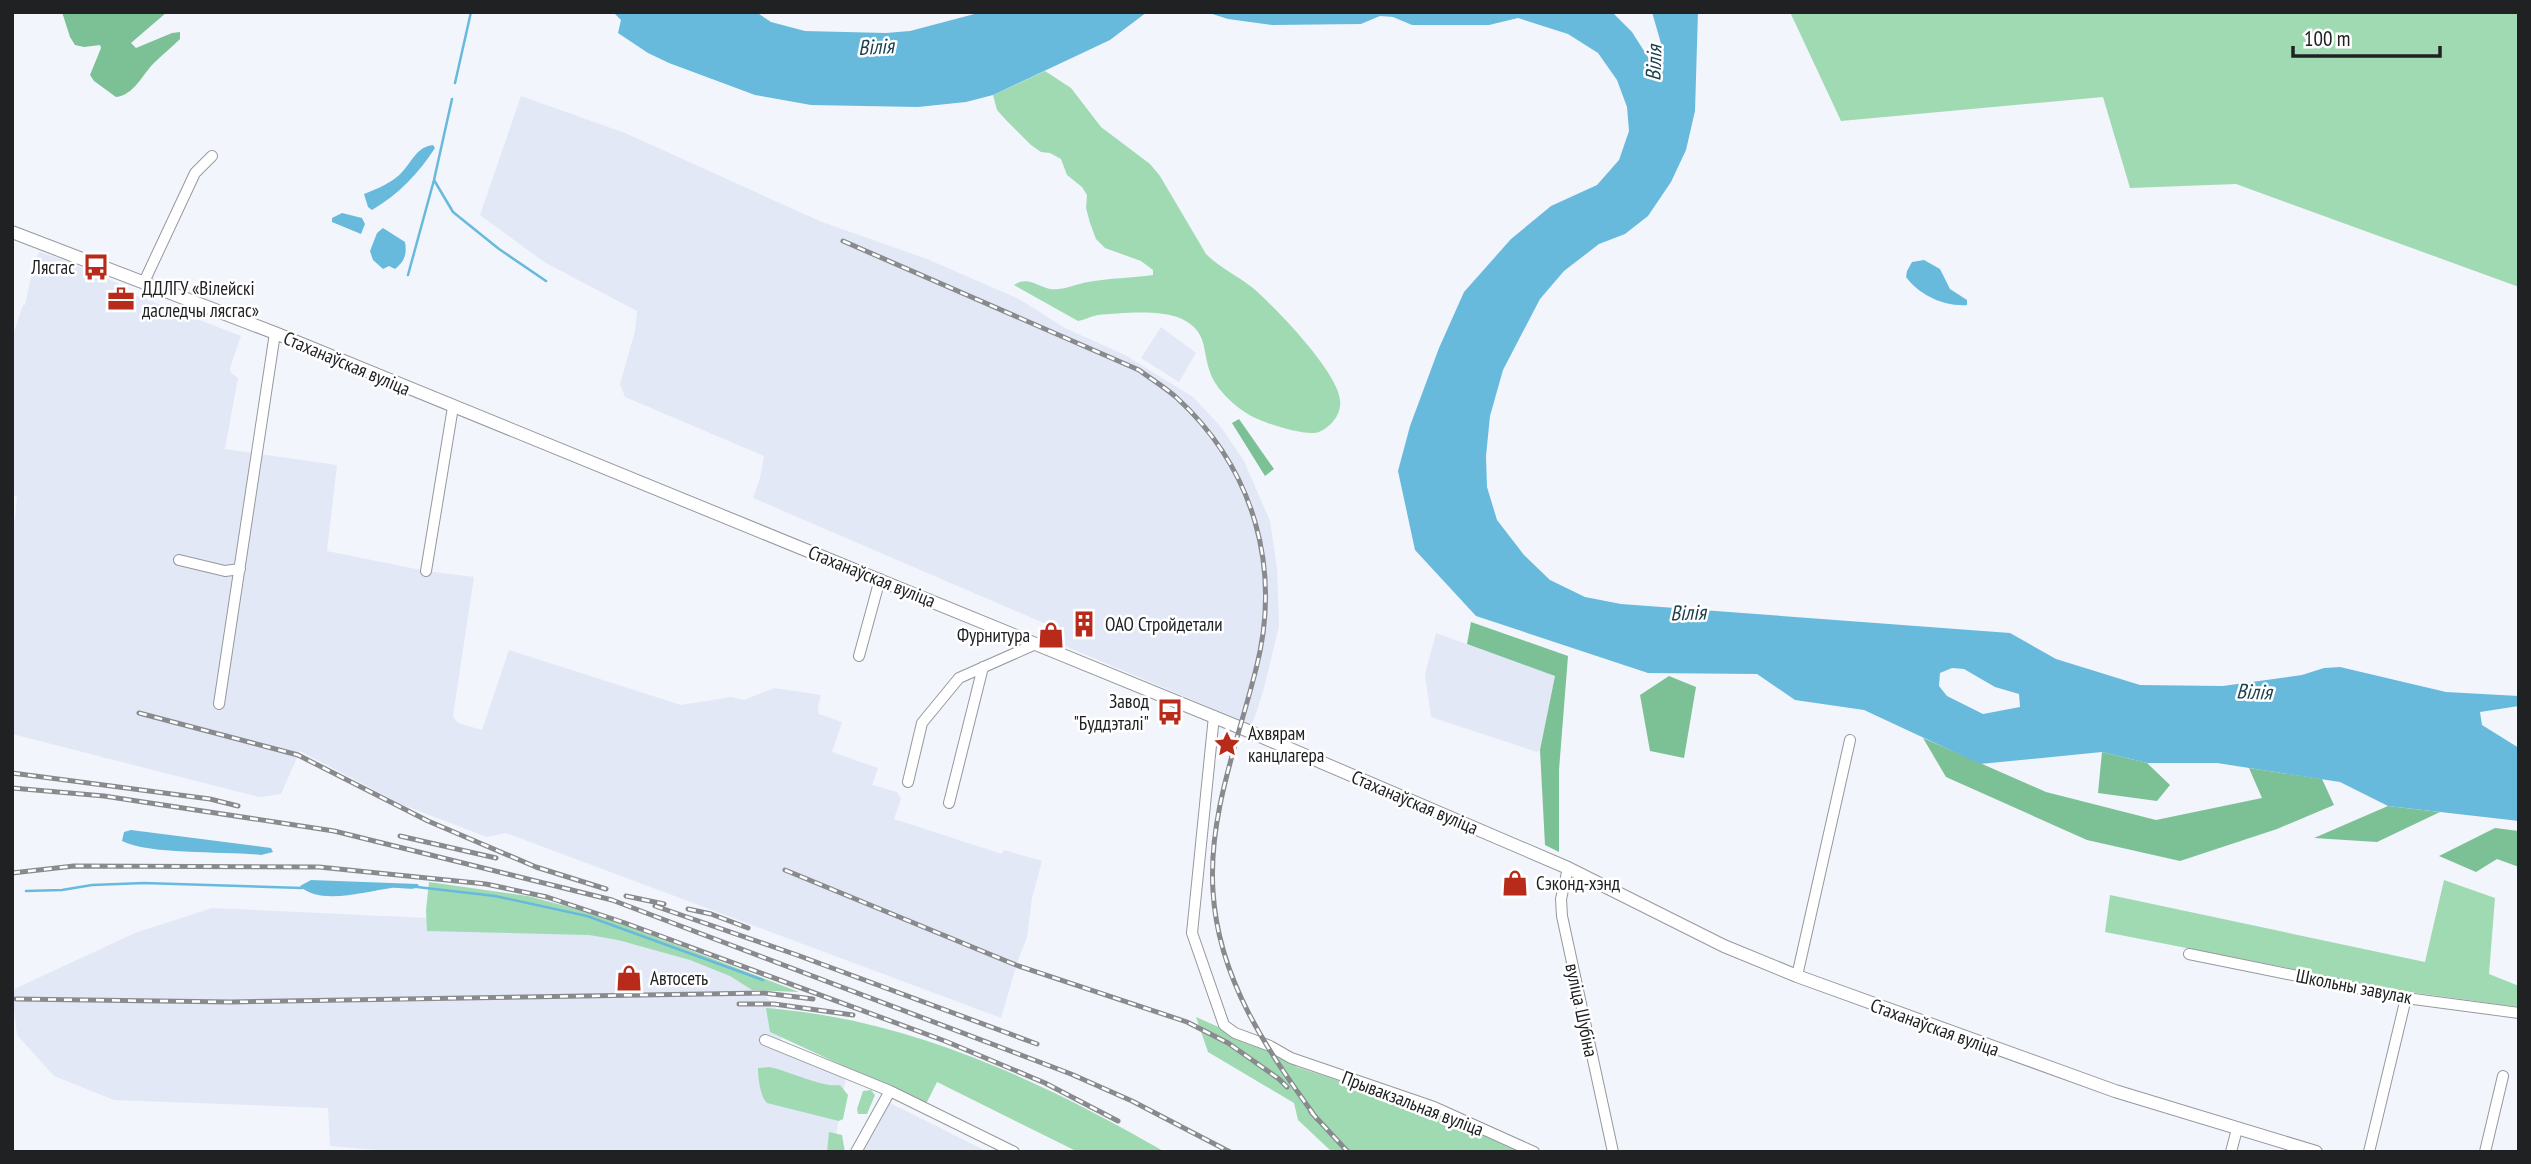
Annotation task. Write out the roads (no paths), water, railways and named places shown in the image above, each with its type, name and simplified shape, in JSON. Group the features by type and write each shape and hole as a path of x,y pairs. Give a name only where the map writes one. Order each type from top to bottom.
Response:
{"street":[{"path":"144,282 195,173 212,156"},
{"name":"Стаханаўская вуліца","path":"12,232 275,333 1214,716 1568,868 1724,946 1797,976 2115,1091 2316,1152"},
{"path":"219,704 275,333"},
{"path":"426,571 453,407"},
{"path":"179,560 225,571 240,569"},
{"path":"859,656 880,579"},
{"path":"908,782 922,723 959,678 1038,643"},
{"path":"949,803 983,667"},
{"name":"Прывакзальная вуліца","path":"1214,716 1192,933 1224,1025 1235,1033 1270,1046 1291,1058 1434,1107 1534,1152"},
{"path":"1797,976 1850,740"},
{"name":"вуліца Шубіна","path":"1568,868 1560,899 1562,916 1613,1152"},
{"name":"Школьны завулак","path":"2189,954 2406,998 2519,1013"},
{"path":"2369,1152 2406,998"},
{"path":"765,1040 890,1091 1014,1152"},
{"path":"2485,1152 2503,1076"},
{"path":"856,1152 890,1091"},
{"path":"2231,1152 2237,1129"}],"water":[{"name":"Вілія","path":"613,12 756,12 771,22 805,31 886,33 910,31 982,12 1147,12 1110,40 993,95 966,102 918,107 811,105 755,95 648,53 618,33 621,20"},
{"name":"Вілія","path":"1206,12 1612,12 1632,32 1653,65 1658,67 1662,64 1662,47 1652,12 1698,12 1695,111 1686,150 1671,182 1648,216 1625,234 1599,244 1564,271 1540,299 1503,370 1490,416 1486,456 1487,487 1497,520 1524,555 1550,580 1585,597 1621,604 2010,633 2056,659 2140,685 2223,686 2340,667 2446,692 2519,696 2519,706 2480,712 2482,725 2519,748 2519,821 2388,806 2340,782 2217,763 2147,763 2102,752 1980,764 1864,710 1795,700 1757,674 1648,673 1476,616 1415,550 1398,471 1410,426 1439,348 1464,292 1511,239 1551,206 1597,185 1619,160 1629,131 1627,107 1617,80 1598,53 1568,34 1518,18 1489,25 1412,25 1393,17 1380,16 1361,24 1272,25 1228,19","holes":["1952,668 1964,669 1995,687 2019,694 2020,707 1983,714 1947,696 1939,686 1940,673"]},
{"path":"433,145 435,148 407,183 372,210 368,207 364,194 395,179 419,151"},
{"path":"342,213 362,218 365,224 361,234 332,222 332,218"},
{"path":"383,228 405,242 405,257 395,269 389,266 383,269 373,260 370,251 377,233"},
{"path":"1924,260 1940,269 1950,289 1967,300 1967,305 1941,302 1911,283 1906,277 1912,262"},
{"path":"131,830 271,848 273,852 261,855 150,849 122,841 124,832"},
{"path":"311,880 418,884 419,887 331,896 308,892 300,886"}],"waterway":[{"path":"455,83 471,12"},
{"path":"408,275 434,180 452,99"},
{"path":"434,180 453,212 499,249 546,281"},
{"path":"26,891 144,883 302,888"},
{"path":"417,887 495,896 587,916 763,980"}],"railway":[{"path":"843,241 1139,370 1177,398 1204,426 1243,488 1255,522 1263,558 1263,631 1256,669 1220,807 1215,835 1213,891 1224,954 1235,984 1263,1040 1317,1119"},
{"path":"139,713 298,755 428,821 536,867 606,889"},
{"path":"12,773 210,799 238,806"},
{"path":"12,788 104,796 334,831 612,900 1071,1074 1132,1101 1230,1152"},
{"path":"400,836 496,858"},
{"path":"12,873 74,866 319,867 486,884 547,897 945,1041 1045,1083 1118,1121"},
{"path":"785,870 1016,965 1187,1022 1228,1043 1287,1087"},
{"path":"626,896 664,904"},
{"path":"655,906 797,955 1037,1044"},
{"path":"688,909 711,914 748,928"},
{"path":"16,999 231,1002 764,993 813,999"},
{"path":"739,1004 774,1004 853,1015"},
{"path":"1311,1112 1348,1152"}],"place":[{"name":"Лясгас","path":"96,267"},
{"name":"ДДЛГУ «Вілейскі даследчы лясгас»","path":"121,299"},
{"name":"ОАО Стройдетали","path":"1084,624"},
{"name":"Фурнитура","path":"1051,635"},
{"name":"Завод \"Буддэталі\"","path":"1170,712"},
{"name":"Ахвярам канцлагера","path":"1227,744"},
{"name":"Сэконд-хэнд","path":"1515,883"},
{"name":"Автосеть","path":"629,978"}]}
